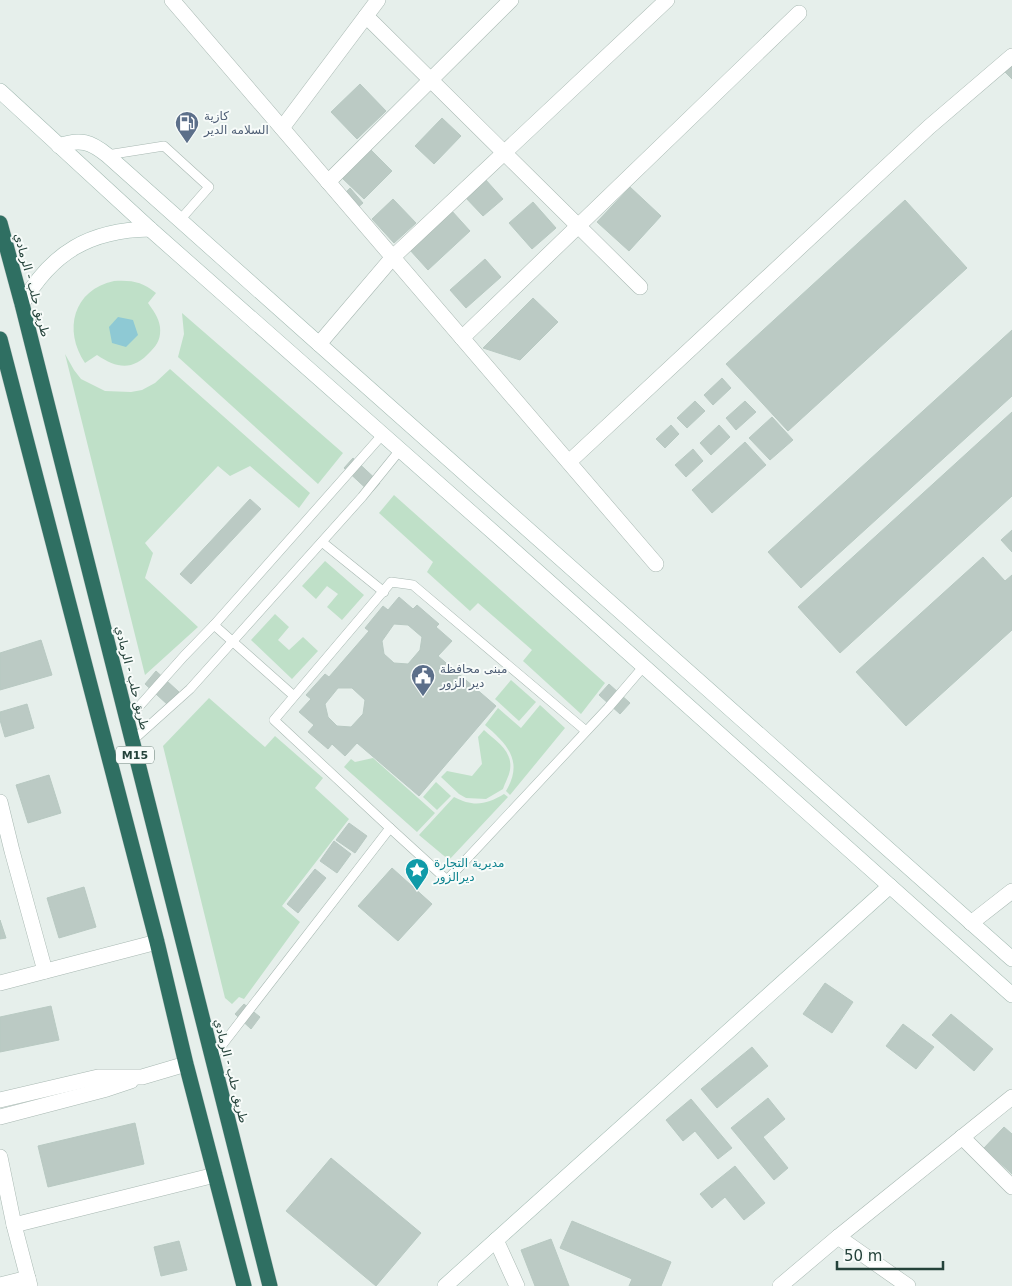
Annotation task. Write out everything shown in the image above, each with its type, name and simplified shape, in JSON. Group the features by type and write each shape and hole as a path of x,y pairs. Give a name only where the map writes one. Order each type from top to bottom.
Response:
{"highway":[{"name":"طريق حلب - الرمادي","path":"0,223 270,1286"},
{"name":"M15","path":"0,339 157,942 186,1064 244,1286"}],"street":[{"path":"172,0 656,564"},
{"path":"282,128 378,0"},
{"path":"328,182 511,0"},
{"path":"319,344 392,257 667,0"},
{"path":"462,338 800,13"},
{"path":"366,16 640,287"},
{"path":"568,462 928,127 1012,56"},
{"path":"0,91 150,229 383,434 1012,995"},
{"path":"59,146 68,142 87,142 108,155 1012,959"},
{"path":"22,304 44,272 74,248 92,239 111,233 150,229"},
{"path":"0,802 6,852 45,971"},
{"path":"445,1286 890,886"},
{"path":"971,923 1012,891"},
{"path":"0,983 157,942"},
{"path":"0,1117 107,1089 186,1064"},
{"path":"0,1100 98,1077 142,1077"},
{"path":"780,1286 1012,1097"},
{"path":"962,1137 1012,1187"},
{"path":"0,1157 14,1225 29,1282 0,1285"},
{"path":"14,1225 215,1175"},
{"path":"838,1237 907,1286"},
{"path":"496,1240 517,1286"}],"lane":[{"path":"108,155 164,146 208,188 180,220"},
{"path":"127,720 383,434"},
{"path":"132,741 190,689 362,497 400,450"},
{"path":"322,542 384,592"},
{"path":"586,731 413,585 391,582 274,720 447,880 586,731 644,666"},
{"path":"214,625 294,696"},
{"path":"212,1058 390,828"}],"green space":[{"path":"114,281 137,282 156,293 148,303 156,314 159,324 160,334 158,340 144,357 132,365 125,366 112,363 97,355 85,363 74,338 76,313 81,302 89,293 100,286"},
{"path":"182,313 343,453 318,484 178,357 184,334"},
{"path":"65,354 81,379 105,391 131,392 142,390 155,383 170,369 310,493 299,508 250,466 230,476 218,466 145,543 153,553 145,578 198,627 145,675"},
{"path":"394,495 605,683 581,714 523,661 532,650 478,603 470,611 427,572 433,562 379,513"},
{"path":"325,561 364,595 342,620 327,607 338,594 327,586 316,599 302,586"},
{"path":"275,614 289,627 278,640 289,650 303,637 318,651 292,679 251,640"},
{"path":"511,680 536,702 519,721 495,699"},
{"path":"209,698 265,747 275,736 323,778 315,788 349,819 282,906 300,922 244,999 239,997 232,1004 225,998 163,746"},
{"path":"540,705 565,728 510,795 506,791 511,780 513,762 506,746 485,725 498,708 521,728"},
{"path":"484,730 507,752 510,763 509,772 503,789 486,799 466,798 441,777 447,771 472,776 482,764 478,737"},
{"path":"373,758 435,813 417,832 344,767 351,759 355,762"},
{"path":"436,782 451,796 437,810 423,797"},
{"path":"504,794 508,797 449,860 419,835 454,797 467,802 479,803 491,801"}],"water":[{"path":"118,317 133,320 138,335 126,347 112,343 109,327"}],"building":[{"path":"1012,65 1012,79 1005,72"},
{"path":"360,84 386,111 357,139 331,112"},
{"path":"442,118 461,136 434,164 415,146"},
{"path":"369,148 392,171 364,199 341,177"},
{"path":"485,179 503,199 483,216 465,197"},
{"path":"630,187 661,216 629,251 597,222"},
{"path":"350,188 363,203 356,209 344,194"},
{"path":"393,199 416,223 394,243 372,219"},
{"path":"905,200 967,268 788,431 726,364"},
{"path":"533,202 556,228 532,249 509,223"},
{"path":"451,210 470,231 428,270 409,249"},
{"path":"485,259 501,277 466,308 450,290"},
{"path":"533,298 558,322 520,360 483,348"},
{"path":"1012,330 1012,396 801,588 768,552"},
{"path":"722,378 731,388 713,405 704,395"},
{"path":"695,401 705,411 687,428 677,418"},
{"path":"745,401 756,412 736,430 726,418"},
{"path":"1012,412 1012,496 840,653 798,607"},
{"path":"772,417 793,440 770,460 749,438"},
{"path":"671,425 679,434 665,448 656,439"},
{"path":"719,425 730,437 711,455 700,443"},
{"path":"745,442 766,465 712,513 692,490"},
{"path":"693,449 703,461 686,477 675,465"},
{"path":"353,458 380,483 371,493 344,468"},
{"path":"250,499 261,509 191,584 180,574"},
{"path":"1012,530 1012,552 1001,540"},
{"path":"983,557 1005,581 1012,575 1012,630 906,726 856,672"},
{"name":"مبنى محافظة دير الزور","path":"399,597 413,609 417,605 439,624 436,627 452,641 438,656 496,706 419,796 357,743 345,756 332,744 328,749 308,732 314,725 299,712 311,699 306,695 325,674 329,677 369,631 365,628 383,606 388,610","holes":["394,624 408,625 422,637 420,650 408,664 394,663 384,654 382,641","338,688 352,688 365,700 363,714 351,727 337,726 328,717 325,704"]},
{"path":"41,640 52,675 0,690 0,653"},
{"path":"156,671 179,692 168,705 145,684"},
{"path":"609,684 630,703 620,714 599,695"},
{"path":"27,704 34,728 5,737 0,720 0,712"},
{"path":"49,775 61,813 28,823 16,785"},
{"path":"349,823 367,836 355,853 336,840"},
{"path":"334,841 351,854 337,873 320,861"},
{"path":"392,868 432,904 398,941 358,906"},
{"path":"315,869 326,878 298,913 287,904"},
{"path":"84,887 96,927 59,938 47,898"},
{"path":"0,920 6,938 0,939"},
{"path":"825,983 853,1002 832,1033 803,1014"},
{"path":"244,1004 260,1017 251,1029 235,1014"},
{"path":"51,1006 59,1040 0,1052 0,1017"},
{"path":"951,1014 993,1049 974,1071 932,1035"},
{"path":"903,1024 934,1047 916,1069 886,1046"},
{"path":"752,1047 768,1066 717,1108 701,1089"},
{"path":"768,1098 785,1119 763,1137 788,1168 774,1180 731,1128"},
{"path":"691,1099 732,1148 718,1159 695,1131 683,1141 666,1120"},
{"path":"135,1123 144,1164 48,1187 38,1146"},
{"path":"1004,1127 1012,1134 1012,1174 984,1148"},
{"path":"331,1158 421,1233 376,1286 286,1211"},
{"path":"735,1166 765,1203 744,1220 725,1197 712,1208 700,1194"},
{"path":"572,1221 671,1262 661,1286 629,1286 632,1279 560,1248"},
{"path":"551,1239 569,1286 535,1286 521,1250"},
{"path":"179,1241 187,1270 161,1276 154,1247"}],"place":[{"name":"كازية السلامه الدير","path":"187,144"},
{"name":"مبنى محافظة دير الزور","path":"423,697"},
{"name":"مديرية التجارة ديرالزور","path":"417,891"}]}
